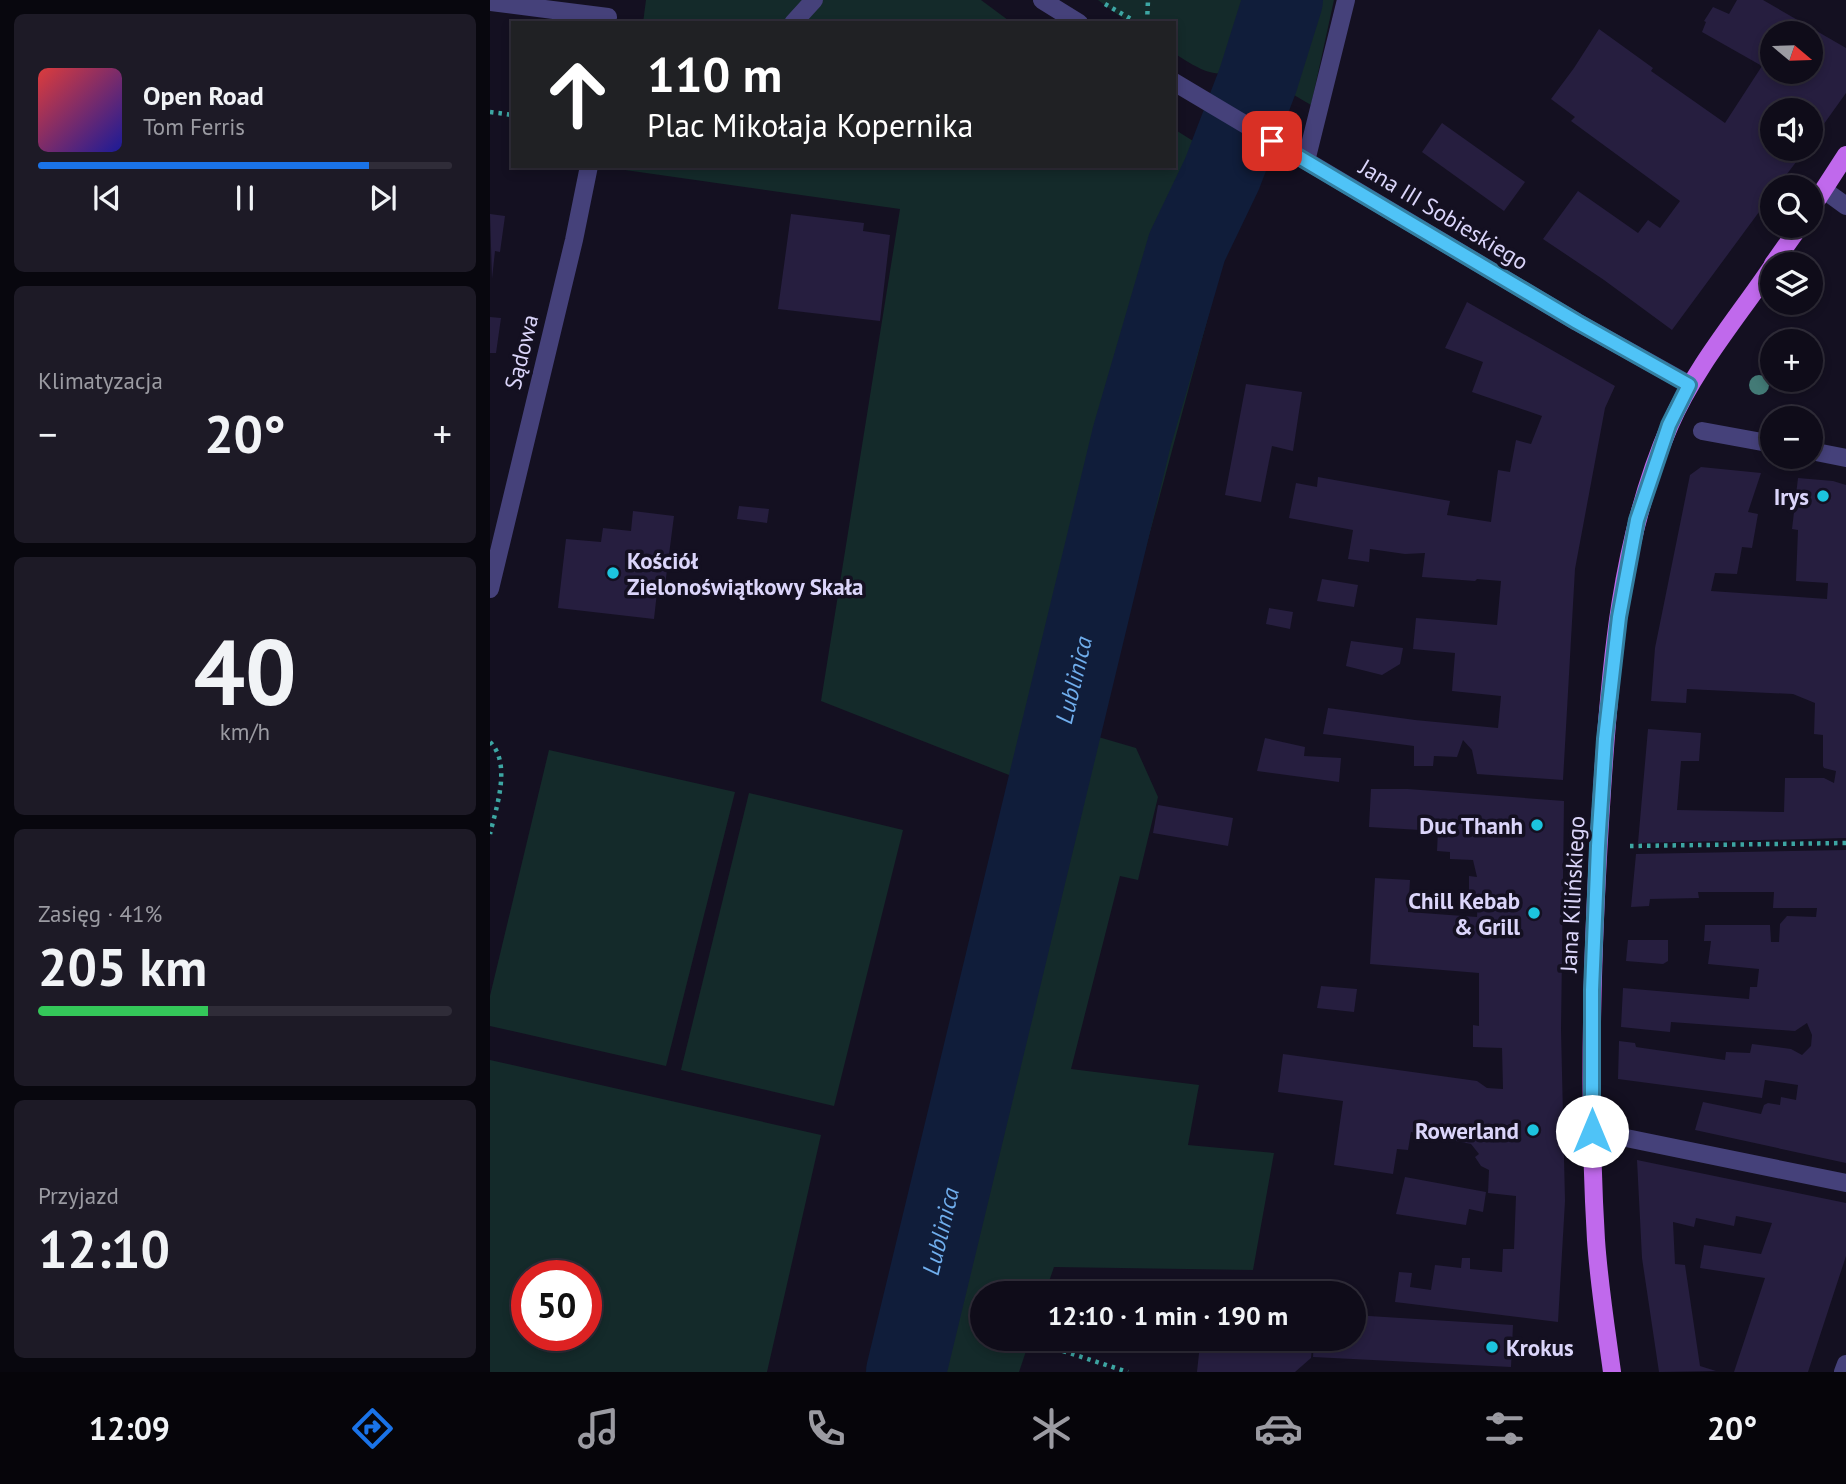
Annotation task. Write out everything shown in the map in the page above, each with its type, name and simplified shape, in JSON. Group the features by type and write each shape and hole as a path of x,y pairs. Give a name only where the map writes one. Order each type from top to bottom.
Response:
{"main road":[{"path":"1824,190 1846,155"},
{"name":"Jana Kilińskiego","path":"1612,1372 1596,1243 1592,1131 1592,990 1598,846 1619,617 1637,520 1669,425 1689,385 1760,284"}],"street":[{"path":"795,21 814,0"},
{"path":"1042,0 1076,21"},
{"path":"1306,161 1346,0"},
{"path":"490,2 609,13"},
{"name":"Jana III Sobieskiego","path":"1176,83 1577,322 1689,385"},
{"name":"Sądowa","path":"490,589 574,240 589,168"},
{"path":"1824,190 1846,206"},
{"path":"1702,431 1760,442"},
{"path":"1823,453 1846,458"},
{"path":"1592,1131 1846,1183"},
{"path":"1843,1372 1846,1364"}],"path":[{"path":"1098,0 1135,21"},
{"path":"1147,21 1148,0"},
{"path":"490,112 511,115"},
{"path":"490,742 495,748 501,767 500,792 490,834"},
{"path":"1622,846 1846,843"},
{"path":"1063,1351 1128,1372"}],"green space":[{"path":"646,0 981,0 1009,21 643,21"},
{"path":"1098,0 1270,0 1269,9 1242,73 1213,73 1176,54 1176,21 1126,21"},
{"path":"1301,0 1334,0 1311,105 1277,85"},
{"path":"1176,130 1217,156 1171,252 1123,431 1037,786 821,701 900,209 625,170 1176,168"},
{"path":"1235,170 1246,176 1095,736 1136,748 1158,797 1138,880 1120,876 1071,1069 1199,1085 1188,1145 1274,1153 1253,1270 1054,1267 1049,1281 970,1281 970,1351 1026,1351 1019,1372 922,1372 997,1054 1078,732 1133,491 1193,260"},
{"path":"549,750 735,792 666,1066 490,1026 490,996"},
{"path":"749,793 903,830 834,1106 681,1070"},
{"path":"490,1060 821,1135 767,1372 490,1372"}],"building":[{"path":"1737,0 1763,0 1799,21 1760,21 1760,65 1702,32 1706,22 1704,21 1713,7 1729,14"},
{"path":"1599,29 1653,68 1651,71 1725,123 1760,69 1760,84 1824,84 1824,35 1846,48 1846,93 1823,125 1823,98 1760,98 1760,161 1797,161 1786,175 1760,175 1760,211 1672,330 1543,239 1578,191 1638,233 1648,220 1660,228 1680,201 1571,121 1575,117 1551,99"},
{"path":"1442,123 1525,182 1504,211 1422,152"},
{"path":"490,214 505,216 500,252 495,251 492,279"},
{"path":"791,214 864,223 863,231 890,235 880,321 778,309"},
{"path":"1467,302 1615,386 1605,408 1575,569 1563,780 1477,774 1472,750 1463,740 1457,757 1434,756 1433,766 1414,766 1414,746 1323,734 1328,708 1498,728 1501,696 1452,691 1455,653 1413,649 1416,618 1497,625 1501,581 1422,577 1425,553 1405,554 1370,549 1369,562 1348,559 1353,530 1289,518 1296,483 1317,487 1318,477 1450,501 1447,515 1491,522 1498,470 1510,472 1516,440 1531,444 1542,416 1472,392 1483,362 1445,348"},
{"path":"490,317 501,318 496,353 490,353"},
{"path":"1246,384 1302,392 1293,451 1272,446 1261,502 1225,495"},
{"path":"1701,467 1761,473 1748,512 1758,514 1752,548 1742,547 1737,574 1715,573 1711,591 1827,599 1828,583 1796,581 1798,530 1792,529 1798,478 1846,485 1846,838 1638,843 1648,729 1701,733 1699,761 1681,761 1677,810 1784,812 1785,778 1824,778 1834,783 1836,771 1823,766 1823,735 1814,734 1815,703 1793,694 1687,689 1686,703 1651,701 1655,648 1690,475"},
{"path":"739,506 769,509 767,523 737,519"},
{"path":"633,511 674,516 664,593 657,592 654,619 558,608 566,539 601,542 603,528 631,531"},
{"path":"1322,579 1358,585 1354,607 1317,601"},
{"path":"1269,608 1293,612 1290,629 1266,624"},
{"path":"1351,641 1403,648 1400,664 1382,675 1346,666"},
{"path":"1265,738 1305,747 1304,756 1341,758 1339,782 1257,771"},
{"path":"1371,789 1408,789 1564,801 1561,1030 1565,1201 1558,1322 1395,1302 1399,1272 1412,1273 1410,1287 1431,1290 1435,1265 1461,1268 1462,1258 1470,1258 1470,1269 1502,1272 1503,1249 1514,1249 1516,1196 1488,1193 1489,1170 1481,1166 1475,1157 1479,1154 1471,1144 1411,1132 1408,1150 1397,1149 1393,1174 1334,1165 1343,1101 1278,1092 1283,1054 1477,1081 1487,1088 1503,1089 1502,1048 1473,1047 1473,1025 1479,1026 1479,973 1370,964 1375,878 1410,880 1408,912 1477,917 1478,896 1469,896 1469,876 1477,877 1473,860 1450,859 1450,852 1437,851 1438,831 1369,827"},
{"path":"1158,805 1233,818 1228,846 1153,833"},
{"path":"1846,850 1846,1163 1695,1130 1703,1102 1761,1114 1764,1105 1768,1103 1780,1105 1781,1097 1796,1100 1798,1085 1765,1080 1762,1098 1618,1079 1619,1041 1635,1043 1636,1047 1725,1060 1726,1052 1750,1053 1752,1044 1791,1049 1802,1055 1811,1046 1812,1035 1807,1023 1795,1031 1671,1022 1670,1032 1621,1027 1623,988 1749,999 1750,987 1757,987 1759,969 1708,964 1711,941 1704,941 1705,925 1770,925 1771,942 1779,942 1780,924 1787,916 1816,917 1817,908 1773,908 1774,892 1698,892 1699,898 1650,899 1649,906 1631,907 1636,854"},
{"path":"1628,940 1668,940 1668,961 1663,964 1626,961"},
{"path":"1321,986 1357,989 1354,1012 1317,1008"},
{"path":"1637,1160 1846,1203 1846,1256 1808,1372 1734,1372 1765,1278 1700,1268 1704,1245 1761,1254 1772,1223 1736,1216 1734,1226 1696,1218 1694,1227 1673,1222 1675,1264 1685,1265 1700,1366 1716,1371 1659,1372 1642,1258"},
{"path":"1405,1177 1486,1192 1483,1212 1469,1209 1466,1225 1396,1214"},
{"path":"1366,1316 1513,1325 1511,1367 1313,1357 1313,1351 1366,1351"},
{"path":"1199,1351 1312,1351 1311,1358 1295,1372 1197,1372"}],"waterway":[{"name":"Lublinica","path":"906,1372 1132,436 1187,247 1222,174 1258,80 1283,0"}],"place":[{"name":"Irys","path":"1823,496"},
{"name":"Kościół Zielonoświątkowy Skała","path":"613,573"},
{"name":"Duc Thanh","path":"1537,825"},
{"name":"Chill Kebab & Grill","path":"1534,913"},
{"name":"Rowerland","path":"1533,1130"},
{"name":"Krokus","path":"1492,1347"}],"route":[{"path":"1272,141 1577,322 1689,385 1669,425 1637,520 1619,617 1605,739 1598,846 1592,990 1592,1131"}]}
